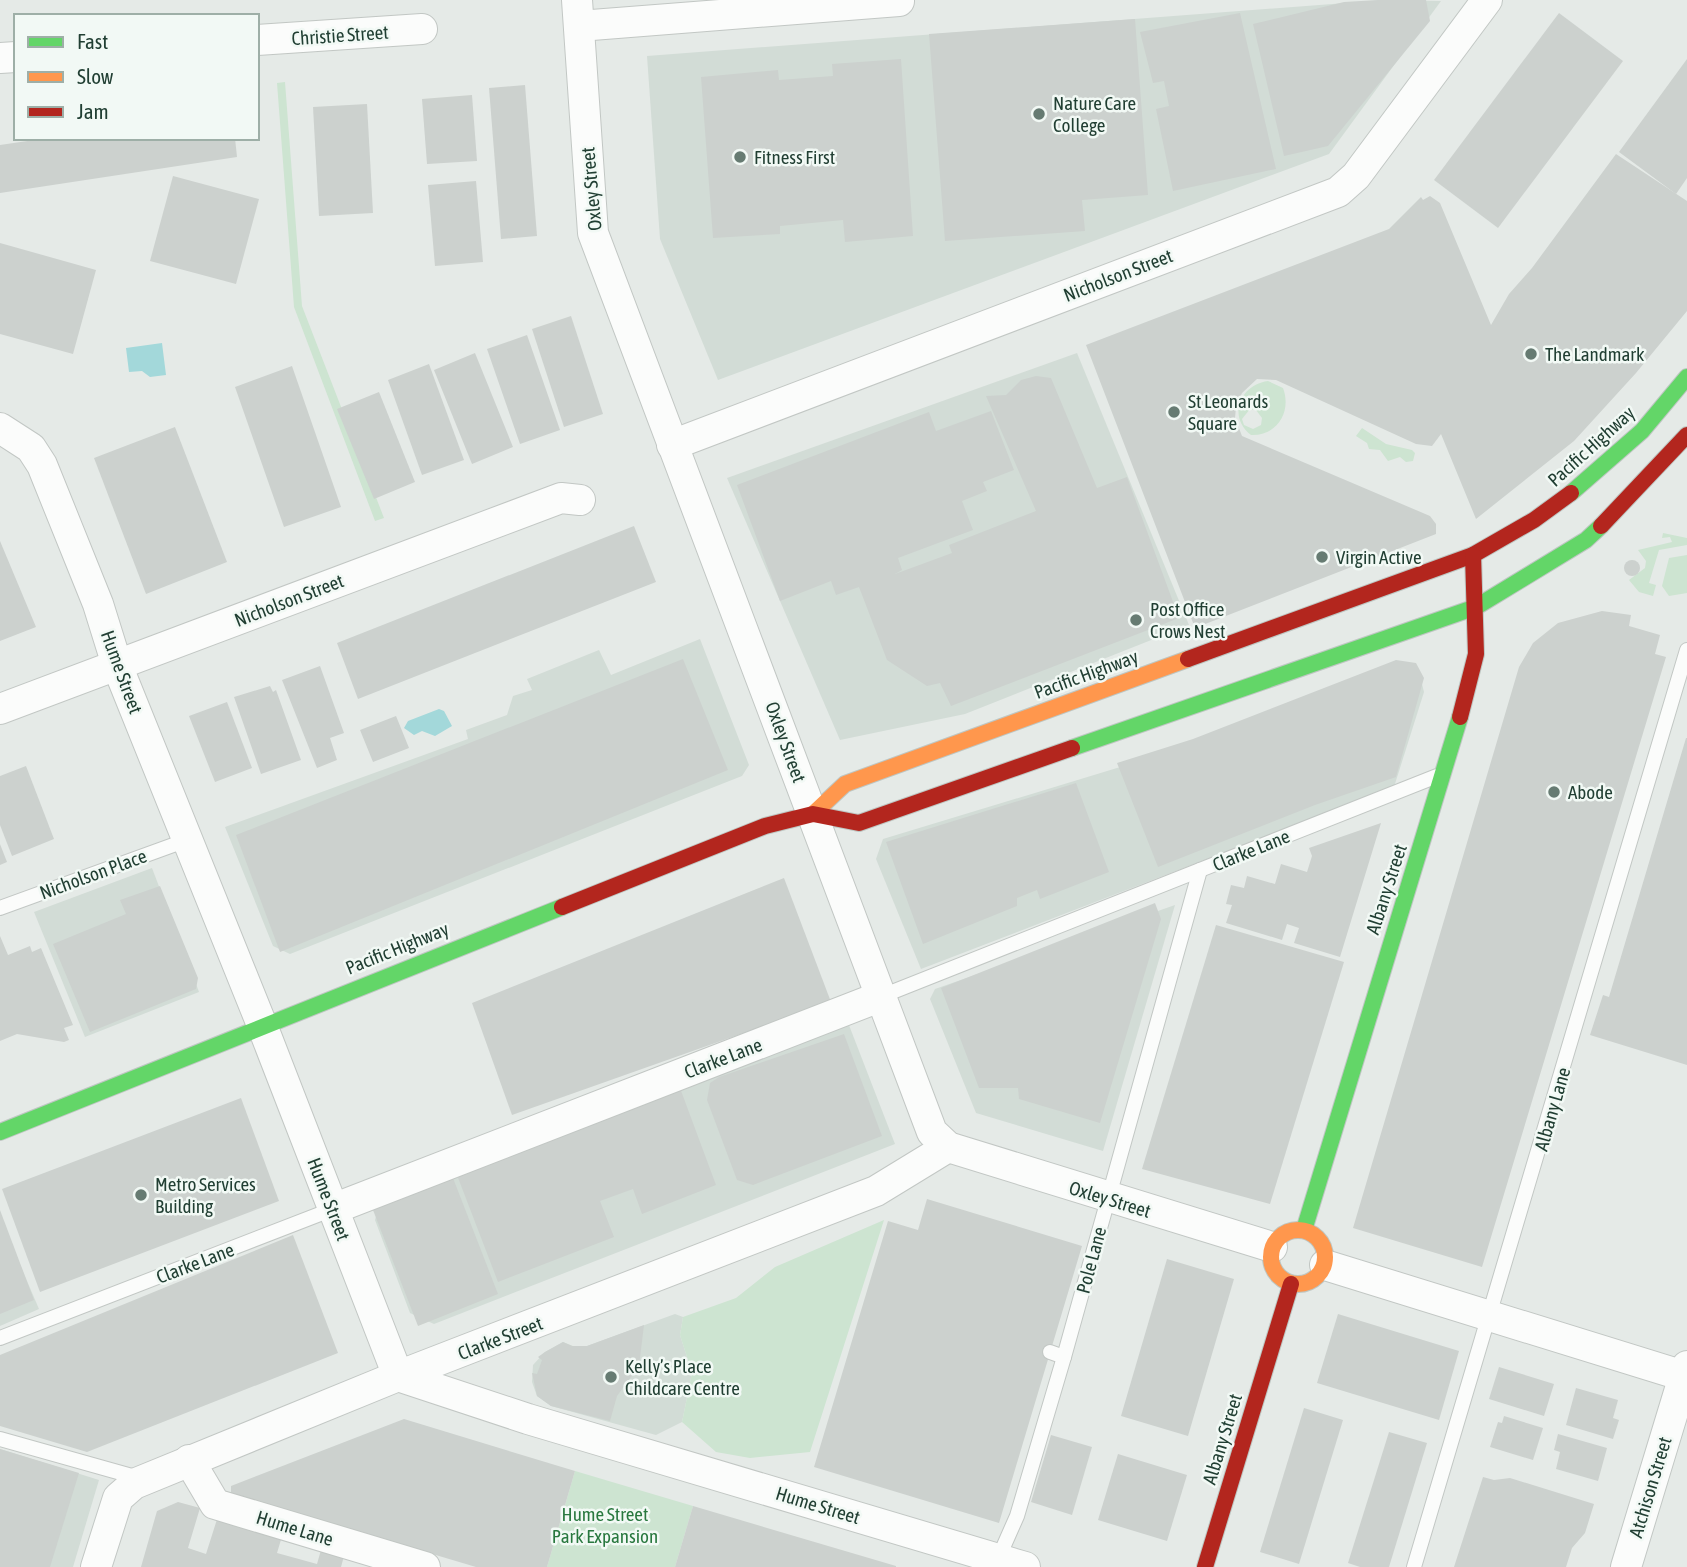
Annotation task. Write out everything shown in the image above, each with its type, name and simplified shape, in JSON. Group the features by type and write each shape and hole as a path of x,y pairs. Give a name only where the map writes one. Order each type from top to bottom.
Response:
{"main road":[{"name":"Pacific Highway","path":"813,814 845,784 1473,555 1517,533 1579,487 1632,441 1687,377"},
{"name":"Pacific Highway","path":"0,1132 765,826 813,814 859,823 866,821 1476,607 1553,563 1586,540 1633,496 1687,435"},
{"name":"Albany Street","path":"1304,1230 1445,773 1476,654 1473,555"},
{"path":"1304,1230 1322,1243 1325,1265 1312,1281 1291,1284 1274,1270 1272,1247 1285,1232 1304,1230"},
{"name":"Albany Street","path":"1205,1567 1291,1284"}],"street":[{"name":"Nicholson Street","path":"672,445 1338,192 1356,176 1487,0"},
{"path":"578,13 899,1"},
{"name":"Oxley Street","path":"578,13 593,233 932,1132 948,1147 1106,1198 1272,1247"},
{"name":"Christie Street","path":"259,40 422,29"},
{"name":"Hume Street","path":"0,428 31,448 42,465 99,604 117,665 262,1026 398,1376 528,1419 1007,1564"},
{"name":"Nicholson Street","path":"0,709 561,498 580,500"},
{"name":"Clarke Lane","path":"333,1209 882,996"},
{"name":"Clarke Street","path":"96,1567 118,1498 125,1489 144,1479 398,1376 876,1191 948,1147"},
{"path":"1325,1265 1490,1318 1686,1373"},
{"name":"Atchison Street","path":"1626,1567 1686,1373"},
{"name":"Hume Lane","path":"189,1460 215,1504 425,1567"}],"lane":[{"name":"Albany Lane","path":"1413,1567 1490,1318 1687,650"},
{"name":"Clarke Lane","path":"882,996 1445,773"},
{"name":"Nicholson Place","path":"0,908 187,840"},
{"name":"Pole Lane","path":"1007,1564 1057,1355 1106,1198 1200,870"},
{"name":"Clarke Lane","path":"0,1338 333,1209"},
{"path":"0,1439 144,1479"}],"shaded area":[{"path":"1385,0 1441,1 1329,154 718,380 660,239 647,56"},
{"path":"1077,353 1189,625 965,714 840,740 727,478"},
{"path":"700,639 749,765 742,776 290,954 273,946 225,827 468,739 466,730 507,715 513,696 532,690 527,679 599,650 611,675"},
{"path":"1420,676 1424,692 1394,787 921,969 876,859 883,839"},
{"path":"152,868 199,992 85,1037 34,912"},
{"path":"1175,905 1103,1151 976,1113 930,999 935,989"},
{"path":"847,1020 895,1144 434,1324 410,1313 375,1220 380,1203"},
{"path":"0,1218 39,1309 0,1326"},
{"name":"Kelly’s Place Childcare Centre","path":"675,1314 683,1317 680,1335 692,1373 682,1422 656,1435 551,1406 537,1396 532,1382 533,1365 545,1352 563,1342 573,1346 587,1346"},
{"path":"0,1449 99,1480 73,1567 0,1567"}],"green space":[{"path":"285,82 302,306 384,518 375,521 294,307 277,83"},
{"path":"1268,381 1283,388 1284,414 1275,427 1251,435 1244,427 1238,411 1244,395 1258,384","holes":["1250,409 1256,410 1262,418 1261,425 1253,429 1244,425 1242,419"]},
{"path":"1362,428 1386,444 1412,450 1415,453 1413,461 1406,462 1400,457 1388,461 1380,450 1369,449 1367,443 1356,436"},
{"path":"1663,533 1687,538 1687,545 1659,550 1649,583 1656,585 1653,596 1639,592 1629,580 1645,568 1646,561 1638,550 1672,542 1670,537 1662,538"},
{"path":"1687,555 1687,593 1669,596 1662,586 1669,558"},
{"path":"884,1220 810,1452 750,1458 716,1452 682,1422 692,1373 680,1335 683,1317 736,1298 775,1267"},
{"name":"Hume Street Park Expansion","path":"575,1471 693,1506 675,1567 547,1567"}],"water":[{"path":"162,343 166,375 150,377 142,371 129,372 126,348"},
{"path":"439,709 444,711 452,726 435,736 422,731 414,735 404,728 408,721"}],"building":[{"path":"1426,0 1430,21 1328,146 1284,156 1253,24 1344,2"},
{"path":"1240,13 1276,169 1173,191 1156,109 1169,106 1164,81 1153,83 1140,32"},
{"path":"1559,13 1623,61 1498,228 1434,180"},
{"name":"Nature Care College","path":"1135,19 1148,195 1082,200 1085,231 945,241 929,34"},
{"path":"901,59 913,236 845,242 843,220 780,226 780,234 713,238 701,77 778,70 779,80 833,76 832,64"},
{"path":"1687,59 1687,178 1676,194 1619,152"},
{"path":"525,85 537,236 501,239 489,88"},
{"path":"472,95 477,161 427,164 422,99"},
{"path":"367,104 373,213 319,216 313,107"},
{"path":"34,140 235,140 237,157 0,193 0,145"},
{"path":"1616,154 1687,201 1687,311 1636,373 1574,441 1476,519 1441,434 1432,446 1416,444 1276,380 1257,379 1242,393 1236,407 1235,418 1242,436 1430,516 1436,524 1436,534 1195,628 1086,345 1389,229 1421,197 1423,200 1430,196 1440,203 1491,325 1509,294 1532,268"},
{"path":"173,176 259,199 236,284 150,261"},
{"path":"476,181 483,262 435,266 428,185"},
{"path":"0,243 96,270 73,354 0,334"},
{"path":"571,316 603,414 564,427 532,329"},
{"path":"527,335 560,430 520,444 487,349"},
{"path":"475,353 513,447 472,464 434,370"},
{"path":"429,364 464,460 422,475 388,380"},
{"path":"292,366 341,507 284,527 235,387"},
{"path":"1036,376 1051,378 1097,488 1127,477 1179,618 951,706 940,683 927,686 887,660 859,587 836,595 831,581 780,601 737,485 929,412 936,431 991,411 1014,470 983,482 987,491 962,501 973,530 898,558 902,570 895,574 952,553 949,545 1036,511 986,396 1006,395 1021,380"},
{"path":"379,392 415,482 374,499 337,409"},
{"path":"175,427 227,562 146,594 94,458"},
{"path":"634,526 656,582 358,699 337,643"},
{"path":"0,541 36,627 0,641"},
{"path":"1629,560 1635,560 1640,568 1638,574 1629,576 1624,571 1624,565"},
{"path":"1602,611 1631,615 1629,626 1660,635 1655,654 1666,657 1482,1267 1353,1228 1519,667 1533,643 1558,623"},
{"path":"683,659 728,770 280,952 236,835"},
{"path":"1396,660 1416,663 1424,678 1396,777 1315,805 1158,867 1117,763 1193,739"},
{"path":"320,666 344,733 330,738 337,760 317,768 282,680"},
{"path":"270,686 273,692 276,690 301,760 261,774 234,697"},
{"path":"227,702 252,768 215,782 189,716"},
{"path":"396,716 409,748 373,762 360,730"},
{"path":"1686,738 1687,1065 1590,1035 1603,995 1609,997"},
{"path":"26,766 54,839 12,856 0,825 0,776"},
{"path":"1076,783 1109,872 1040,899 1037,890 1017,898 1017,906 923,944 886,842"},
{"path":"1381,823 1340,957 1294,943 1299,928 1287,924 1282,940 1226,923 1232,905 1226,904 1231,885 1244,888 1247,876 1275,884 1281,864 1307,872 1312,856 1309,848"},
{"path":"0,844 7,862 0,865"},
{"path":"784,878 831,1002 512,1115 472,1003"},
{"path":"160,886 198,978 196,989 90,1032 53,944 126,914 120,900"},
{"path":"1155,903 1161,919 1100,1123 1019,1099 1018,1088 979,1088 941,988"},
{"path":"1216,925 1344,962 1270,1204 1142,1169"},
{"path":"0,936 8,955 30,946 32,952 41,948 73,1025 64,1028 69,1040 64,1042 17,1034 0,1041"},
{"path":"844,1034 882,1136 753,1185 737,1180 707,1100 710,1083 719,1077"},
{"path":"680,1088 716,1185 642,1214 633,1189 600,1201 614,1237 498,1282 457,1175"},
{"name":"Metro Services Building","path":"241,1098 279,1201 40,1292 2,1189"},
{"path":"453,1178 498,1294 418,1326 373,1210"},
{"path":"927,1199 1082,1246 999,1523 814,1467 888,1221 918,1230"},
{"path":"0,1210 34,1300 0,1314"},
{"path":"293,1235 338,1353 87,1452 0,1426 0,1355"},
{"path":"1167,1259 1234,1279 1188,1436 1121,1416"},
{"path":"1338,1314 1459,1351 1439,1420 1317,1383"},
{"path":"644,1325 639,1366 617,1396 610,1421 551,1406 537,1396 532,1373 537,1374 542,1360 538,1357 545,1352 563,1342 572,1346 587,1346"},
{"path":"1499,1367 1554,1384 1544,1416 1489,1399"},
{"path":"1576,1388 1618,1400 1613,1418 1619,1420 1613,1439 1566,1425"},
{"path":"1304,1408 1343,1420 1299,1564 1260,1552"},
{"path":"1504,1416 1543,1428 1533,1460 1490,1447 1498,1422 1502,1423"},
{"path":"404,1419 575,1471 547,1567 476,1567 231,1494 231,1486"},
{"path":"1389,1432 1427,1443 1389,1567 1360,1567 1348,1563"},
{"path":"1558,1434 1607,1448 1598,1481 1556,1469 1560,1452 1554,1450"},
{"path":"1051,1435 1092,1447 1072,1515 1031,1502"},
{"path":"0,1449 79,1473 50,1567 0,1567"},
{"path":"1118,1454 1187,1475 1167,1541 1098,1520"},
{"path":"1483,1477 1494,1480 1510,1478 1594,1504 1585,1533 1572,1548 1566,1567 1454,1567"},
{"path":"178,1502 200,1508 188,1548 206,1554 219,1513 283,1533 277,1553 317,1564 321,1550 344,1556 341,1567 141,1567 157,1511"},
{"path":"693,1506 896,1566 896,1567 675,1567"}],"traffic: fast":[{"path":"1571,493 1642,431 1687,377"},
{"path":"1072,748 1476,607 1586,540 1601,526"},
{"path":"1304,1230 1460,717"},
{"path":"0,1132 562,907"}],"traffic: slow":[{"path":"813,814 845,784 1188,659"},
{"path":"1303,1230 1313,1234 1321,1242 1325,1257 1321,1272 1313,1280 1293,1284 1283,1280 1275,1272 1271,1252 1275,1242 1283,1234 1303,1230"}],"traffic: jam":[{"path":"1601,526 1687,435"},
{"path":"1188,659 1473,555 1534,520 1571,493"},
{"path":"1460,717 1476,654 1473,555"},
{"path":"562,907 765,826 813,814 859,823 1072,748"},
{"path":"1205,1567 1291,1284"}],"place":[{"name":"Nature Care College","path":"1039,114"},
{"name":"Fitness First","path":"740,157"},
{"name":"The Landmark","path":"1531,354"},
{"name":"St Leonards Square","path":"1174,412"},
{"name":"Virgin Active","path":"1322,557"},
{"name":"Post Office Crows Nest","path":"1136,620"},
{"name":"Abode","path":"1554,792"},
{"name":"Metro Services Building","path":"141,1195"},
{"name":"Kelly’s Place Childcare Centre","path":"611,1377"}]}
